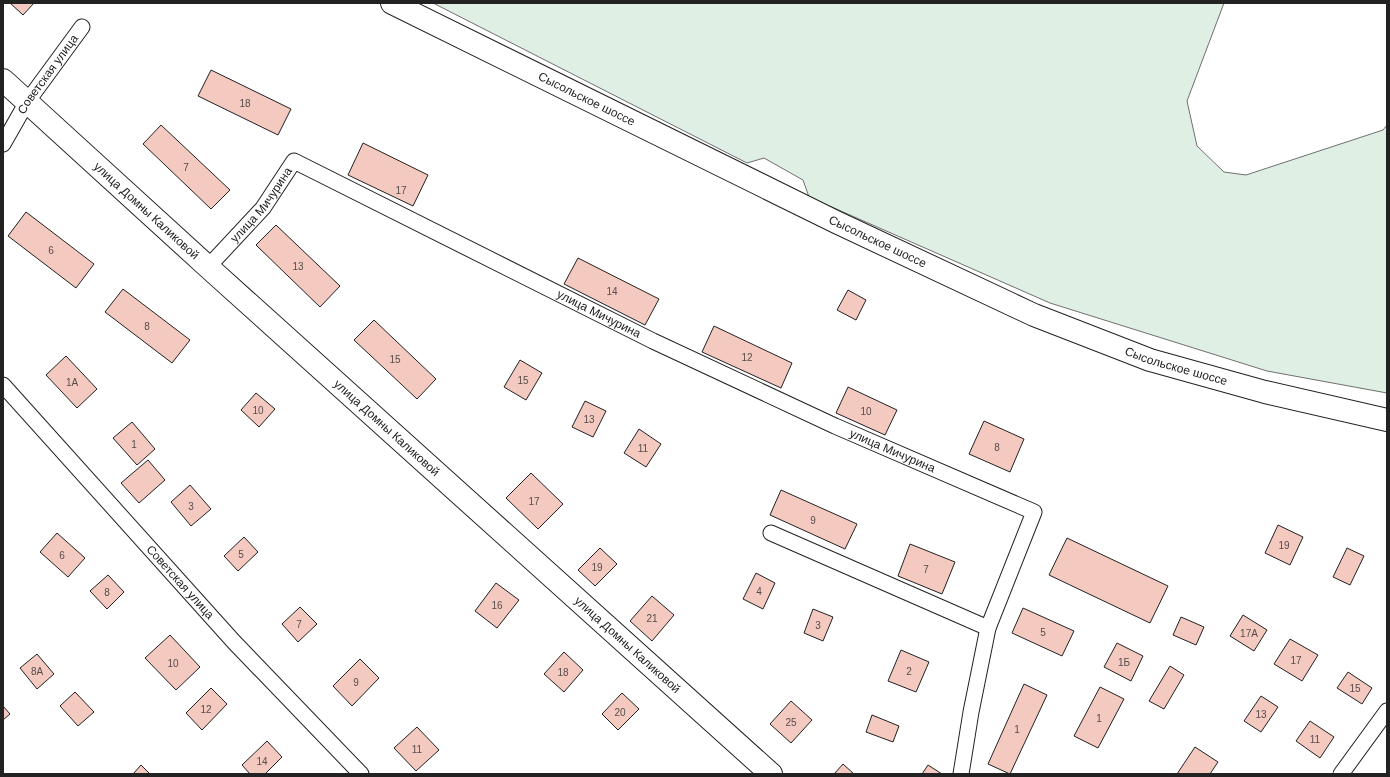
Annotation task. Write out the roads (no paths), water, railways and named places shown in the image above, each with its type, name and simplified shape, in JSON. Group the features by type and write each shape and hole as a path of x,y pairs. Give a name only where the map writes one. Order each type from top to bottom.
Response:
{"main road":[{"name":"Сысольское шоссе","path":"392,3 828,218 1034,315 1150,360 1265,392 1387,420"},
{"name":"улица Домны Каликовой","path":"3,80 208,267 771,774"}],"street":[{"name":"Советская улица","path":"3,144 27,102 82,27"},
{"name":"улица Мичурина","path":"208,267 263,208 294,161 653,341 835,426 1034,512 988,628"},
{"name":"Советская улица","path":"3,386 234,642 361,774"},
{"path":"771,533 988,628 971,712 961,774"},
{"path":"1342,774 1387,711"}]}
